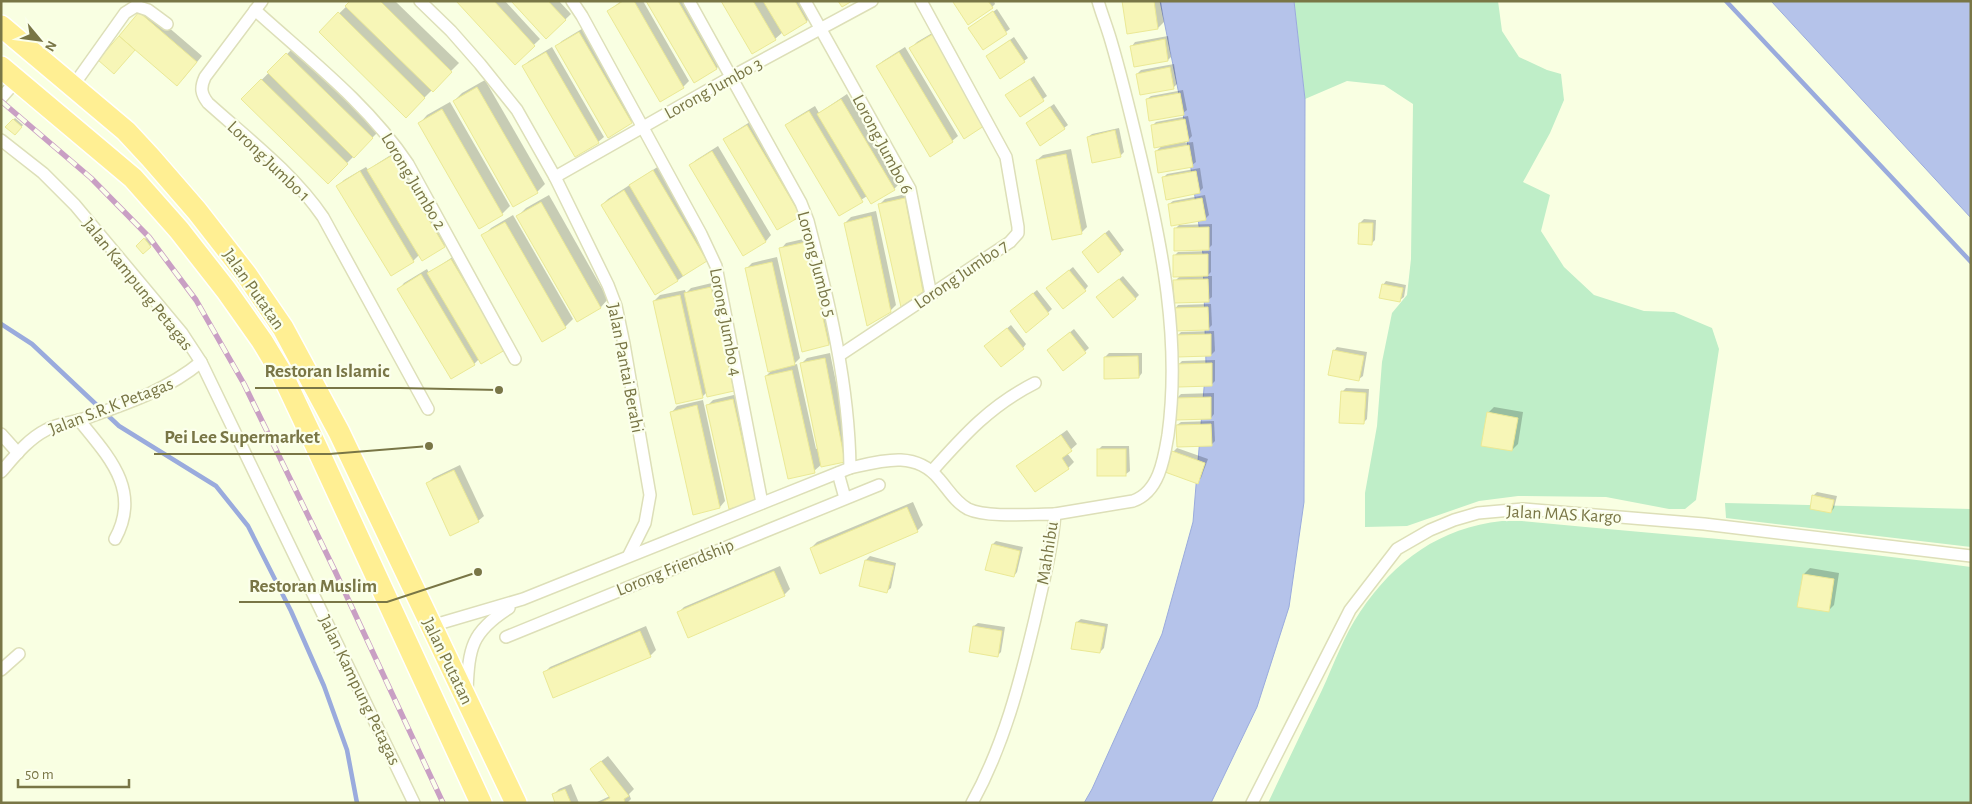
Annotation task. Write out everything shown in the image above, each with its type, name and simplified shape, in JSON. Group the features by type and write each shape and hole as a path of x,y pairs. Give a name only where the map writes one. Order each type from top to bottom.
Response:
{"highway":[{"name":"Jalan Putatan","path":"1,26 126,131 191,205 246,274 283,328 339,432 516,803"},
{"name":"Jalan Putatan","path":"9,74 133,178 179,230 226,290 262,341 282,374 481,803"}],"street":[{"name":"Jalan Pantai Berahi","path":"420,1 451,32 506,94 517,110 555,177 597,260 616,306 632,385 650,495 645,522 628,555"},
{"name":"Lorong Jumbo 4","path":"572,1 701,234 716,266 762,504"},
{"name":"Lorong Jumbo 5","path":"689,1 801,203 808,221 840,354 848,413 850,468"},
{"name":"Lorong Jumbo 6","path":"804,1 910,188 931,295"},
{"name":"Lorong Jumbo 3","path":"555,177 731,77 872,1"},
{"name":"Lorong Jumbo 7","path":"840,354 1010,242 1018,233 1006,157 921,1"},
{"path":"1055,514 1133,501 1142,498 1149,492 1156,481 1166,449 1172,388 1168,303 1158,235 1122,80 1098,1"},
{"name":"Lorong Jumbo 2","path":"258,5 364,108 394,143 408,164 515,359"},
{"name":"Lorong Jumbo 1","path":"258,5 206,78 201,90 202,96 266,154 312,201 323,217 428,409"},
{"path":"73,86 125,13 136,6 148,10 168,24"},
{"path":"1,98 9,74"},
{"name":"Jalan Kampung Petagas","path":"1,140 43,173 74,205 182,332 201,362 414,803"},
{"name":"Jalan S.R.K Petagas","path":"1,472 18,453 45,430 56,425 79,420 164,388 201,362"},
{"path":"932,471 984,415 1012,395 1035,383"},
{"path":"79,420 114,465 120,480 125,509 122,525 115,539"},
{"path":"1,434 18,453"},
{"name":"Mahhibu","path":"628,555 850,468 894,459 914,462 932,471 961,505 979,513 1055,514 1047,570 1011,711 993,759 972,803"},
{"path":"838,474 845,498"},
{"name":"Lorong Friendship","path":"506,637 879,485"},
{"name":"Jalan MAS Kargo","path":"1252,803 1350,610 1397,549 1430,530 1454,520 1478,513 1523,509 1704,524 1971,556"},
{"path":"431,626 523,599 628,555"},
{"path":"466,698 468,661 474,642 492,618 523,599"},
{"path":"1,670 19,654"}],"green space":[{"path":"1294,1 1498,1 1502,31 1519,57 1547,70 1561,74 1564,100 1550,133 1523,182 1550,195 1541,231 1564,267 1594,295 1644,311 1674,312 1712,328 1719,349 1696,500 1685,509 1669,509 1606,497 1518,496 1479,501 1407,526 1365,527 1365,493 1377,426 1382,362 1392,313 1407,295 1411,259 1413,104 1384,85 1347,81 1305,99"},
{"path":"1725,503 1971,509 1971,547 1726,518"},
{"path":"1502,521 1522,521 1747,542 1971,567 1971,803 1268,803 1344,640 1354,621 1374,593 1404,562 1439,539 1480,525"}],"water":[{"path":"1160,1 1294,1 1305,99 1304,502 1289,607 1257,707 1211,803 1084,803 1162,634 1193,522 1206,364 1203,254 1184,119"},
{"path":"1771,1 1971,1 1971,218"}],"building":[{"path":"350,1 380,1 452,72 433,92 345,6"},
{"path":"456,1 494,1 535,46 515,65"},
{"path":"511,1 548,1 566,20 546,39"},
{"path":"623,1 634,1 684,88 660,102 607,11"},
{"path":"646,1 678,1 717,69 694,83"},
{"path":"721,1 753,1 776,40 752,54"},
{"path":"763,1 795,1 807,22 784,36"},
{"path":"838,1 852,1 842,7"},
{"path":"988,1 993,8 968,25 953,2"},
{"path":"1122,1 1154,1 1158,29 1127,34"},
{"path":"993,11 1007,34 983,50 968,28"},
{"path":"139,12 197,62 177,86 119,36"},
{"path":"338,12 425,98 406,118 319,32"},
{"path":"579,32 632,123 608,138 555,46"},
{"path":"933,34 987,124 964,139 909,48"},
{"path":"119,36 135,50 114,74 98,60"},
{"path":"1165,39 1168,61 1134,67 1130,46"},
{"path":"1010,40 1025,62 1000,79 986,56"},
{"path":"546,52 599,143 575,157 522,66"},
{"path":"899,52 953,142 930,157 876,66"},
{"path":"286,53 373,138 354,158 267,72"},
{"path":"1170,67 1174,89 1140,95 1136,74"},
{"path":"261,79 348,164 328,184 241,99"},
{"path":"1030,79 1044,101 1020,117 1005,95"},
{"path":"477,87 538,193 513,207 453,101"},
{"path":"1180,93 1184,115 1149,121 1146,99"},
{"path":"841,99 895,190 871,204 817,114"},
{"path":"1050,107 1065,129 1040,146 1026,123"},
{"path":"442,109 503,215 479,229 418,123"},
{"path":"809,111 863,202 839,216 785,125"},
{"path":"13,119 22,127 15,135 5,127"},
{"path":"1185,119 1189,141 1154,148 1151,125"},
{"path":"747,125 801,216 777,230 723,139"},
{"path":"1115,130 1121,157 1092,163 1087,137"},
{"path":"1189,145 1193,167 1158,173 1155,151"},
{"path":"712,151 766,242 743,256 689,165"},
{"path":"1066,154 1082,234 1052,240 1036,160"},
{"path":"391,156 445,247 422,261 367,170"},
{"path":"653,170 707,261 683,276 629,185"},
{"path":"360,171 414,262 391,276 336,186"},
{"path":"1196,171 1200,193 1166,200 1162,177"},
{"path":"624,190 678,281 655,295 601,205"},
{"path":"905,198 923,292 901,307 878,204"},
{"path":"1202,198 1206,220 1171,226 1168,204"},
{"path":"541,202 601,308 577,322 516,216"},
{"path":"871,216 891,312 867,326 844,223"},
{"path":"505,222 566,328 542,342 481,235"},
{"path":"1359,223 1373,223 1372,245 1358,244"},
{"path":"1209,227 1209,250 1174,251 1174,228"},
{"path":"1105,233 1121,254 1098,273 1082,252"},
{"path":"144,238 151,247 143,254 136,246"},
{"path":"806,242 829,345 802,352 779,248"},
{"path":"1208,254 1208,276 1173,277 1173,255"},
{"path":"451,259 505,350 481,364 427,273"},
{"path":"772,262 795,365 768,372 745,268"},
{"path":"1069,270 1086,291 1063,309 1046,288"},
{"path":"421,274 475,365 451,379 397,289"},
{"path":"1119,279 1136,299 1113,318 1096,297"},
{"path":"1208,279 1209,302 1174,303 1173,280"},
{"path":"1382,284 1403,288 1400,302 1379,298"},
{"path":"711,287 734,391 707,397 684,293"},
{"path":"1033,293 1049,314 1026,333 1010,311"},
{"path":"680,295 703,398 676,404 653,301"},
{"path":"1208,307 1209,330 1174,331 1173,308"},
{"path":"1007,328 1024,349 1001,367 984,346"},
{"path":"1070,332 1086,353 1063,371 1047,350"},
{"path":"1211,334 1211,356 1176,357 1176,335"},
{"path":"1333,350 1364,356 1359,381 1328,375"},
{"path":"1138,356 1139,378 1104,379 1104,357"},
{"path":"825,358 845,462 821,467 800,363"},
{"path":"1212,363 1212,386 1178,387 1177,364"},
{"path":"792,370 815,473 788,479 765,376"},
{"path":"1341,391 1366,393 1364,424 1339,423"},
{"path":"1211,397 1211,419 1176,420 1176,398"},
{"path":"733,399 756,502 729,509 706,405"},
{"path":"697,405 720,508 693,515 670,412"},
{"path":"1487,412 1518,418 1512,451 1481,446"},
{"path":"1211,424 1212,446 1177,447 1176,425"},
{"path":"1061,435 1072,451 1062,458 1069,469 1035,492 1016,466"},
{"path":"1097,449 1126,449 1126,476 1097,476"},
{"path":"1172,451 1205,463 1198,484 1165,472"},
{"path":"454,470 479,522 450,536 426,483"},
{"path":"1812,495 1834,500 1831,513 1810,509"},
{"path":"907,507 918,532 820,574 810,548"},
{"path":"992,544 1020,551 1014,577 985,570"},
{"path":"865,560 894,566 887,593 859,586"},
{"path":"774,571 785,596 688,638 677,612"},
{"path":"1803,574 1834,579 1829,612 1797,607"},
{"path":"1076,622 1105,627 1100,653 1071,649"},
{"path":"973,626 1002,631 998,657 969,652"},
{"path":"640,631 651,657 553,698 543,672"},
{"path":"601,761 629,796 624,799 625,803 600,803 610,798 590,769"},
{"path":"565,789 571,803 555,803 552,794"}],"waterway":[{"path":"1726,1 1971,262"},
{"path":"1,324 32,344 119,426 216,486 248,526 291,611 324,686 347,750 357,803"}],"railway":[{"path":"1,101 91,178 149,237 196,300 244,384 335,571 443,803"}],"place":[{"name":"Restoran Islamic","path":"499,390"},
{"name":"Pei Lee Supermarket","path":"429,446"},
{"name":"Restoran Muslim","path":"478,572"}]}
